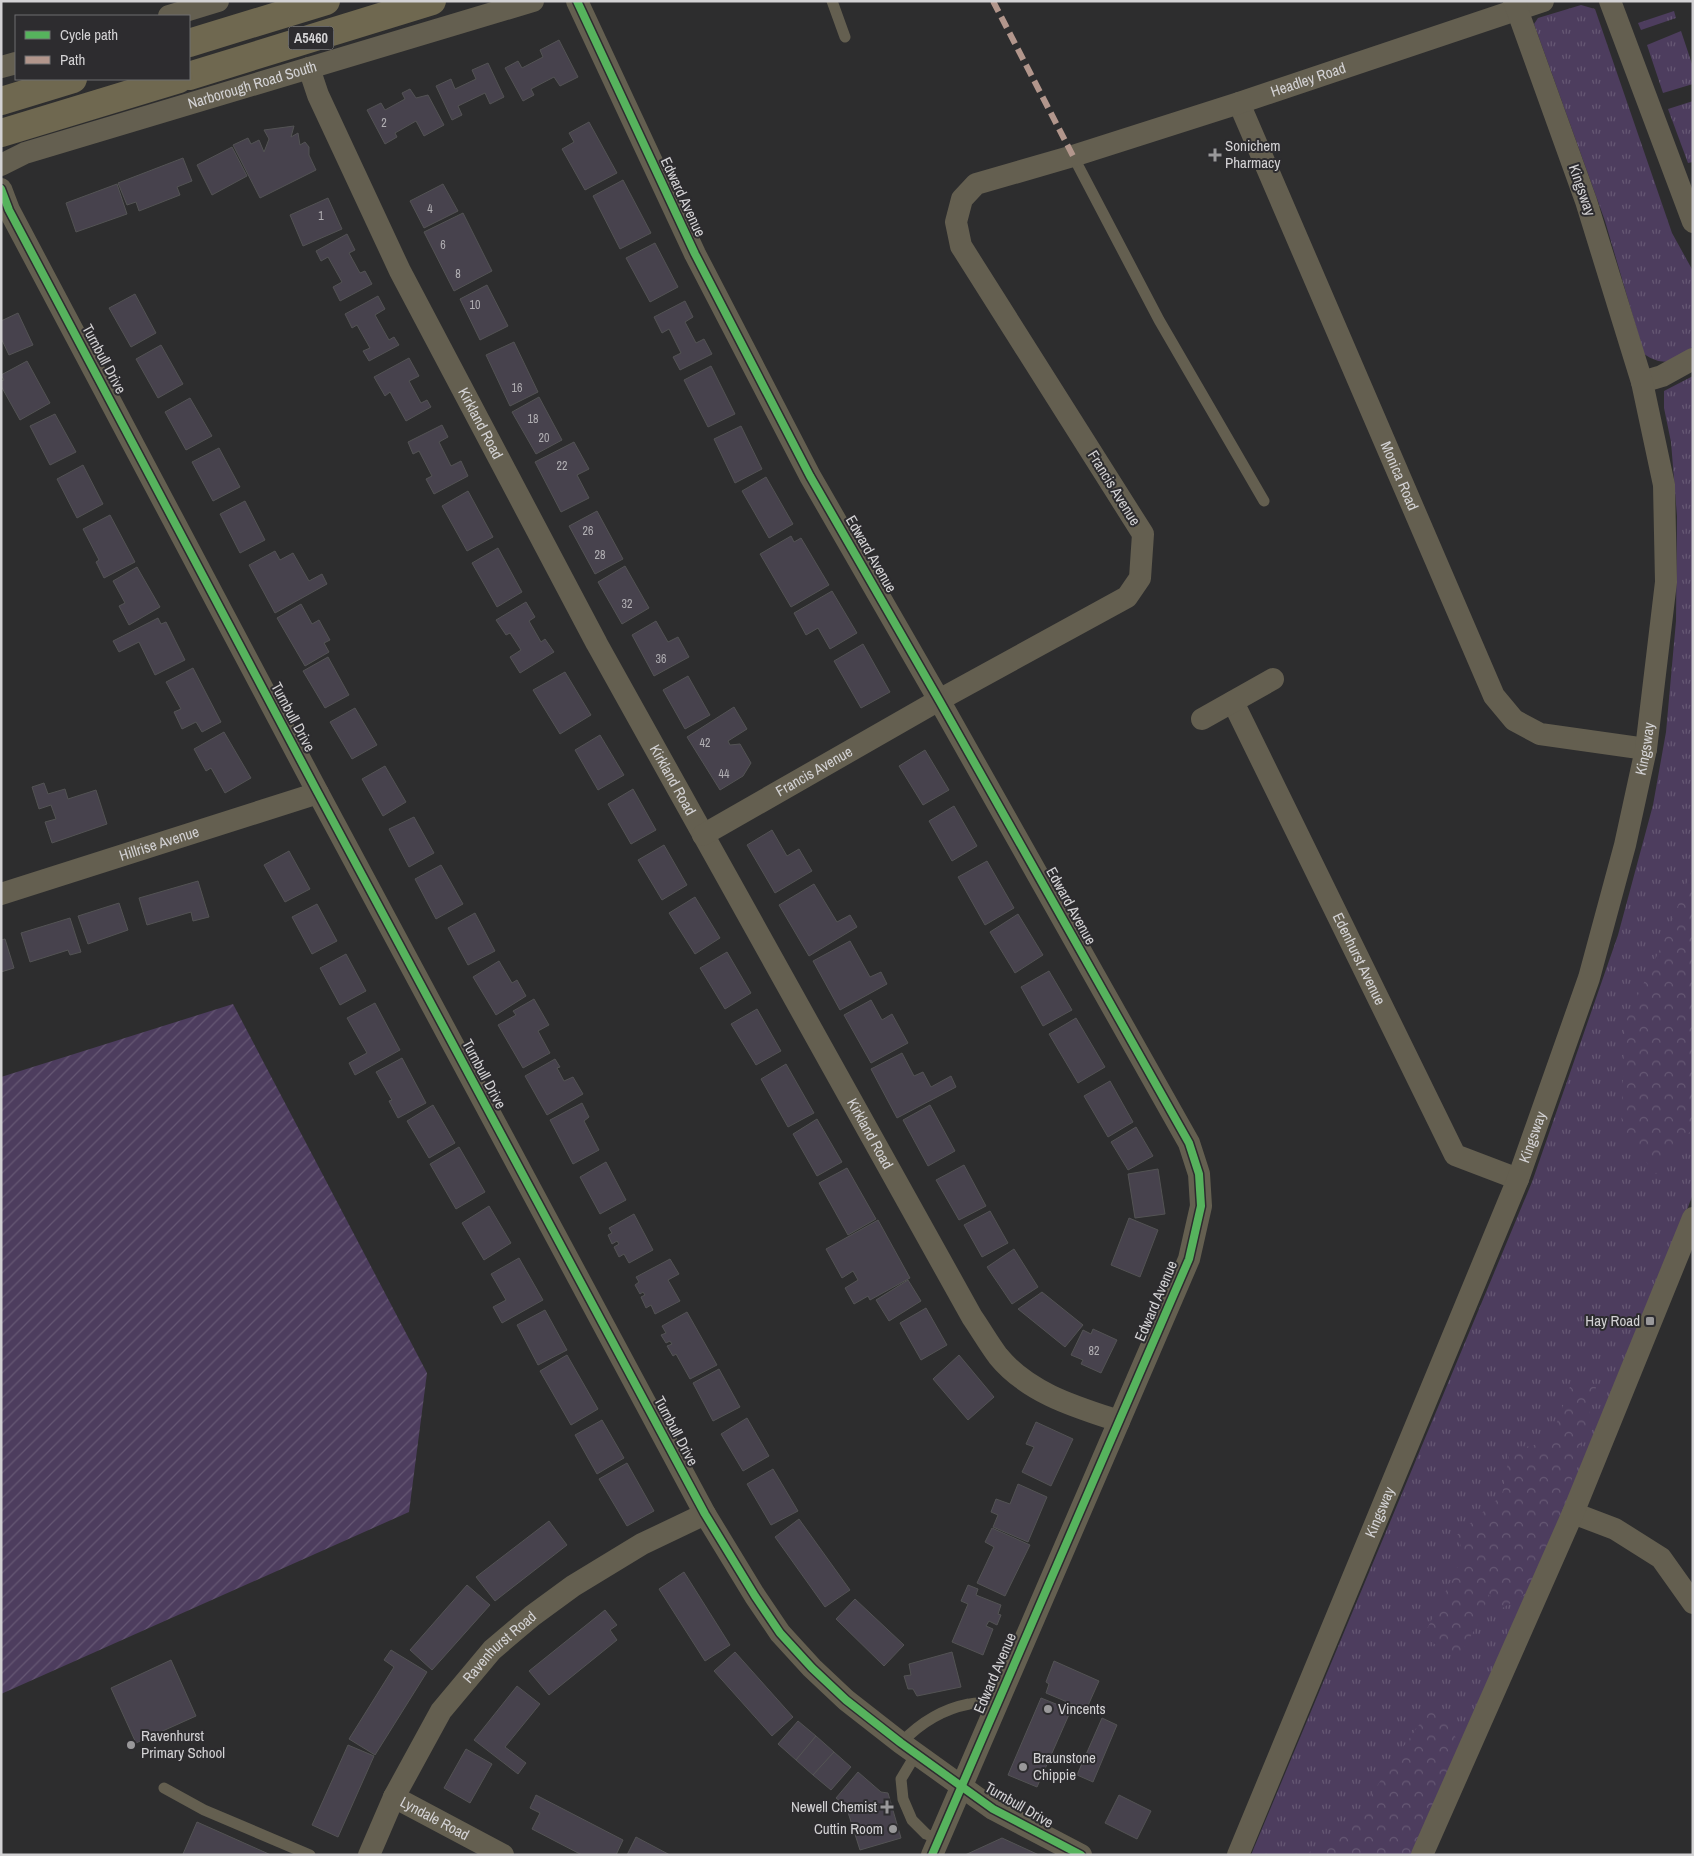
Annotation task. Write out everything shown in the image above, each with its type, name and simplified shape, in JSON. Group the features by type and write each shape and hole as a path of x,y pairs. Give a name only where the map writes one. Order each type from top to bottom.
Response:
{"main road":[{"name":"A5460","path":"190,43 326,1"},
{"name":"Narborough Road South","path":"190,76 432,1"},
{"path":"1,100 70,80"},
{"name":"Narborough Road South","path":"1,133 176,80"}],"street":[{"path":"172,15 218,1"},
{"name":"Narborough Road South","path":"1,165 25,153 533,1"},
{"name":"Edward Avenue","path":"576,1 695,254 810,476 1189,1143 1200,1174 1201,1206 1189,1259 935,1847"},
{"name":"Headley Road","path":"1073,156 1239,103 1516,6 1542,1"},
{"path":"1610,1 1687,190 1693,222"},
{"name":"Kingsway","path":"1238,1855 1518,1179 1589,978 1625,845 1646,749 1666,582 1664,485 1642,382 1586,201 1516,6"},
{"path":"1,67 15,63"},
{"name":"Kirkland Road","path":"309,68 318,95 400,271 597,644 968,1308 999,1356 1028,1384 1065,1403 1119,1421"},
{"name":"Monica Road","path":"1239,103 1494,696 1514,720 1540,734 1646,749"},
{"name":"Francis Avenue","path":"703,834 939,700 1127,597 1140,578 1143,534 961,246 956,222 962,199 976,184 1073,156"},
{"name":"Turnbull Drive","path":"1,188 14,218 318,793 705,1514 755,1596 780,1632 812,1668 846,1700 909,1749 993,1809 1081,1855"},
{"path":"1642,382 1662,376 1693,359"},
{"path":"1202,719 1273,679"},
{"name":"Edenhurst Avenue","path":"1233,702 1455,1155 1518,1179"},
{"name":"Hillrise Avenue","path":"1,894 318,793"},
{"path":"1422,1855 1573,1513 1692,1226"},
{"path":"1573,1513 1615,1529 1661,1558 1693,1603"},
{"name":"Ravenhurst Road","path":"369,1855 394,1797 441,1711 492,1650 532,1616 574,1586 642,1544 705,1514"},
{"name":"Lyndale Road","path":"394,1797 502,1855"}],"lane":[{"path":"832,1 845,37"},
{"path":"1073,156 1159,320 1264,501"},
{"path":"935,1847 926,1834 912,1820 903,1799 901,1779 911,1733 948,1709 971,1703 996,1704"},
{"path":"164,1788 204,1810 310,1855"}],"green space":[{"path":"1581,5 1595,9 1672,233 1693,271 1693,346 1682,356 1670,361 1658,361 1644,354 1605,221 1534,24 1538,18"},
{"path":"1674,11 1676,18 1641,30 1638,23"},
{"path":"1681,31 1693,67 1693,84 1663,93 1647,45"},
{"path":"1693,101 1693,162 1688,163 1668,109"},
{"path":"1693,376 1693,1194 1629,1362 1414,1855 1251,1855 1532,1182 1618,935 1653,805 1666,732 1676,621 1677,516 1671,442 1664,408 1664,391"},
{"path":"1693,867 1693,1128 1656,1174 1621,1132 1625,1022 1663,943"},
{"path":"233,1004 427,1373 409,1512 1,1694 1,1077"},
{"path":"1571,1384 1596,1387 1560,1525 1528,1592 1501,1609 1489,1594 1479,1622 1458,1658 1423,1637 1464,1554 1457,1535 1502,1495 1510,1451 1550,1441"},
{"path":"1434,1704 1462,1747 1414,1855 1304,1855 1348,1830"}],"building":[{"path":"559,40 578,77 560,86 554,77 531,89 534,95 523,101 505,68 518,61 522,68 543,57 540,50"},
{"path":"488,63 504,97 490,104 485,93 458,106 462,115 452,120 436,86 451,79 455,89 476,79 472,70"},
{"path":"410,89 416,98 428,95 444,125 424,136 416,121 395,133 397,137 385,144 367,110 381,103 385,110 405,99 402,93"},
{"path":"589,122 617,173 585,190 562,149 574,142 569,133"},
{"path":"294,126 291,137 298,133 300,145 305,142 309,147 309,155 316,170 260,198 233,145 248,138 251,144 259,140 264,152 269,139 264,130"},
{"path":"232,147 247,176 212,195 197,165"},
{"path":"183,158 192,181 177,187 180,195 139,211 136,202 127,205 118,183"},
{"path":"623,180 651,233 620,249 593,196"},
{"path":"117,184 127,214 76,232 66,203"},
{"path":"443,184 458,211 424,228 410,201"},
{"path":"328,198 342,229 303,246 290,215"},
{"path":"463,213 492,271 454,291 424,232"},
{"path":"347,234 355,250 349,253 360,273 365,271 372,284 340,301 333,287 342,282 328,257 321,261 316,251"},
{"path":"655,243 678,287 650,302 626,258"},
{"path":"487,285 508,326 480,340 460,299"},
{"path":"135,294 156,333 131,347 109,308"},
{"path":"378,296 385,309 375,315 389,340 394,337 399,345 369,361 363,351 370,348 357,325 352,328 345,314"},
{"path":"685,301 693,317 685,322 696,343 704,339 712,354 680,370 673,357 681,353 669,329 662,333 654,317"},
{"path":"18,313 33,345 9,355 1,338 1,321"},
{"path":"514,342 538,392 510,406 486,355"},
{"path":"161,345 183,384 158,398 136,359"},
{"path":"409,358 419,376 409,381 421,403 427,400 431,407 406,421 390,392 385,396 374,377"},
{"path":"27,361 50,403 20,420 1,386 1,381 4,380 1,375"},
{"path":"711,366 735,414 708,427 684,380"},
{"path":"539,397 562,440 536,454 512,412"},
{"path":"190,398 212,436 186,450 165,412"},
{"path":"55,414 76,452 50,465 30,426"},
{"path":"442,425 448,437 439,442 451,466 461,461 468,476 434,494 426,479 432,476 419,451 413,454 408,442"},
{"path":"741,426 762,469 735,483 714,439"},
{"path":"574,442 589,469 577,475 589,498 561,512 535,462"},
{"path":"219,448 240,487 213,501 192,462"},
{"path":"83,465 103,504 77,518 57,479"},
{"path":"766,477 793,524 769,538 742,491"},
{"path":"468,491 493,537 467,551 442,506"},
{"path":"245,501 265,540 240,553 220,514"},
{"path":"597,511 623,559 595,574 569,526"},
{"path":"110,515 135,562 104,578 96,562 99,560 83,529"},
{"path":"791,536 794,542 801,538 829,585 791,607 760,554"},
{"path":"498,548 522,592 497,607 472,563"},
{"path":"275,551 280,560 293,553 309,581 322,574 327,584 275,613 249,565"},
{"path":"625,566 649,608 622,624 598,582"},
{"path":"137,567 160,607 129,625 119,606 125,603 113,581"},
{"path":"832,591 857,633 830,649 818,628 806,635 794,613"},
{"path":"526,602 535,617 529,621 541,642 545,639 554,652 520,673 510,657 521,650 510,633 506,635 496,620"},
{"path":"301,604 312,624 319,620 330,640 324,643 329,652 305,666 277,618"},
{"path":"158,618 161,624 166,622 185,660 155,675 139,642 119,652 113,641"},
{"path":"656,621 668,642 678,637 689,657 654,676 632,635"},
{"path":"863,644 890,692 861,708 834,661"},
{"path":"328,657 349,695 325,708 303,671"},
{"path":"193,668 221,722 202,732 196,722 182,729 174,712 181,709 166,682"},
{"path":"565,672 591,715 560,734 533,690"},
{"path":"688,676 710,715 685,729 663,690"},
{"path":"734,707 747,729 728,741 730,745 740,744 751,763 743,776 720,790 687,737"},
{"path":"355,708 377,745 352,759 330,722"},
{"path":"224,732 251,778 225,793 211,768 206,771 194,749"},
{"path":"600,735 624,775 598,790 575,750"},
{"path":"925,750 949,790 923,805 899,766"},
{"path":"385,766 406,802 383,816 362,779"},
{"path":"44,783 48,794 65,789 68,799 96,790 107,824 52,843 45,822 56,819 51,805 39,809 32,787"},
{"path":"633,789 656,830 631,844 608,804"},
{"path":"954,806 977,846 952,861 929,821"},
{"path":"414,817 434,853 409,867 389,829"},
{"path":"772,830 787,856 799,849 812,871 775,893 747,845"},
{"path":"664,845 687,885 662,900 638,860"},
{"path":"289,851 310,889 285,902 264,865"},
{"path":"987,861 1014,908 985,925 958,877"},
{"path":"441,865 463,904 436,919 415,879"},
{"path":"198,881 209,917 193,921 191,912 147,925 139,898"},
{"path":"814,884 837,922 850,915 857,927 809,956 779,905"},
{"path":"695,897 720,938 695,954 669,913"},
{"path":"119,903 128,930 88,944 78,916"},
{"path":"317,904 337,941 312,954 292,917"},
{"path":"475,913 495,951 468,965 448,928"},
{"path":"1018,914 1043,955 1015,973 990,932"},
{"path":"70,918 81,952 70,955 68,950 30,962 21,933"},
{"path":"5,939 14,968 1,972 1,940"},
{"path":"850,941 870,977 881,972 887,984 840,1010 813,961"},
{"path":"727,952 751,993 725,1009 700,968"},
{"path":"346,954 366,991 340,1005 320,968"},
{"path":"499,961 512,983 517,980 526,996 496,1015 473,977"},
{"path":"1049,971 1072,1010 1043,1026 1021,987"},
{"path":"534,999 549,1025 538,1031 550,1053 523,1068 498,1025 516,1015 513,1011"},
{"path":"871,1000 882,1020 892,1014 908,1043 871,1063 844,1015"},
{"path":"375,1003 400,1050 355,1075 349,1063 367,1053 347,1018"},
{"path":"757,1009 781,1051 756,1065 731,1024"},
{"path":"1076,1018 1105,1067 1078,1083 1049,1034"},
{"path":"902,1053 914,1076 923,1072 931,1087 951,1076 956,1087 897,1118 871,1069"},
{"path":"402,1058 426,1103 398,1118 389,1101 392,1100 376,1072"},
{"path":"555,1059 560,1067 557,1068 564,1081 573,1077 583,1094 547,1115 525,1076"},
{"path":"786,1064 814,1113 788,1127 761,1079"},
{"path":"1110,1081 1133,1122 1108,1137 1084,1096"},
{"path":"582,1103 589,1117 584,1121 599,1150 573,1164 550,1120"},
{"path":"433,1105 455,1143 429,1158 407,1121"},
{"path":"930,1105 955,1151 928,1166 903,1120"},
{"path":"817,1119 842,1162 817,1176 793,1134"},
{"path":"1136,1127 1153,1156 1128,1170 1111,1142"},
{"path":"459,1147 485,1192 456,1209 430,1164"},
{"path":"606,1162 626,1200 600,1214 580,1177"},
{"path":"964,1165 986,1206 959,1220 936,1180"},
{"path":"847,1168 876,1219 848,1235 819,1183"},
{"path":"1158,1169 1165,1214 1135,1218 1128,1174"},
{"path":"489,1206 511,1243 484,1260 462,1223"},
{"path":"990,1211 1008,1243 982,1257 964,1225"},
{"path":"634,1214 653,1250 629,1263 624,1254 619,1257 614,1247 619,1244 617,1241 612,1244 608,1235 612,1233 609,1228"},
{"path":"1129,1218 1158,1230 1140,1277 1111,1265"},
{"path":"878,1220 910,1278 870,1300 868,1296 854,1304 845,1288 858,1280 853,1271 842,1278 826,1249"},
{"path":"1014,1249 1038,1287 1012,1304 987,1267"},
{"path":"519,1258 543,1300 502,1323 493,1307 506,1300 491,1274"},
{"path":"670,1259 679,1274 668,1280 680,1301 655,1314 651,1305 646,1308 641,1297 645,1295 643,1292 640,1294 635,1285 639,1282 636,1277"},
{"path":"908,1280 921,1301 889,1321 876,1300"},
{"path":"1042,1292 1083,1325 1065,1347 1018,1309"},
{"path":"926,1308 947,1345 921,1360 900,1323"},
{"path":"545,1310 567,1350 538,1365 517,1325"},
{"path":"687,1312 717,1365 690,1379 676,1354 673,1356 667,1346 672,1344 670,1341 666,1343 661,1335 666,1333 662,1326"},
{"path":"1093,1329 1117,1340 1101,1373 1081,1364 1083,1360 1071,1355 1083,1330 1091,1334"},
{"path":"567,1355 598,1409 571,1425 540,1371"},
{"path":"959,1355 994,1397 968,1420 933,1379"},
{"path":"719,1369 740,1407 713,1421 693,1383"},
{"path":"747,1418 769,1456 743,1471 721,1434"},
{"path":"602,1420 624,1458 597,1474 575,1435"},
{"path":"1036,1422 1073,1439 1051,1486 1022,1472 1034,1447 1026,1444"},
{"path":"627,1463 654,1511 627,1526 599,1479"},
{"path":"773,1469 798,1511 771,1525 747,1484"},
{"path":"1018,1484 1047,1497 1028,1542 993,1527 998,1515 991,1512 996,1499 1010,1504"},
{"path":"799,1519 850,1590 825,1607 775,1537"},
{"path":"549,1521 567,1545 495,1601 476,1577"},
{"path":"992,1528 1030,1545 1005,1596 977,1583 994,1547 985,1542"},
{"path":"684,1572 730,1645 705,1661 659,1589"},
{"path":"467,1585 490,1605 432,1670 410,1650"},
{"path":"968,1585 978,1589 976,1595 1001,1605 998,1614 1001,1615 997,1625 989,1621 986,1626 993,1629 983,1655 952,1642 968,1604 961,1601"},
{"path":"855,1599 904,1645 884,1666 836,1619"},
{"path":"605,1610 617,1625 610,1630 617,1640 549,1695 529,1671"},
{"path":"391,1650 427,1672 375,1755 349,1739 394,1667 384,1660"},
{"path":"735,1652 793,1717 772,1736 714,1671"},
{"path":"952,1652 961,1687 917,1696 913,1689 908,1689 904,1676 911,1675 909,1664"},
{"path":"171,1660 196,1716 136,1743 111,1688"},
{"path":"1054,1661 1099,1681 1086,1710 1046,1693 1049,1684 1046,1682"},
{"path":"517,1686 540,1704 505,1747 526,1763 518,1774 474,1740"},
{"path":"1041,1698 1071,1710 1037,1787 1008,1775"},
{"path":"1102,1718 1117,1725 1093,1782 1077,1775"},
{"path":"798,1721 816,1736 796,1760 778,1744"},
{"path":"816,1736 834,1752 813,1775 796,1760"},
{"path":"348,1745 374,1756 338,1837 312,1825"},
{"path":"466,1749 492,1764 470,1803 444,1788"},
{"path":"834,1752 851,1767 831,1790 813,1775"},
{"path":"858,1772 881,1792 888,1793 901,1838 860,1850 846,1806 836,1798"},
{"path":"536,1795 623,1840 616,1855 582,1855 532,1829 540,1813 530,1808"},
{"path":"1119,1795 1151,1811 1137,1839 1105,1823"},
{"path":"197,1822 271,1855 184,1855"},
{"path":"636,1837 670,1855 627,1855"},
{"path":"1002,1838 1039,1855 965,1855"}],"marked path":[{"path":"993,1 1073,156"}],"cycle path":[{"path":"577,1 695,254 810,476 1189,1143 1199,1174 1201,1206 1189,1259 932,1855"},
{"path":"1,189 9,210 318,793 705,1514 755,1596 780,1633 812,1668 846,1700 901,1743 993,1809 1081,1855"}],"place":[{"name":"Sonichem Pharmacy","path":"1215,155"},
{"name":"Hay Road","path":"1650,1321"},
{"name":"Vincents","path":"1048,1709"},
{"name":"Ravenhurst Primary School","path":"131,1745"},
{"name":"Braunstone Chippie","path":"1023,1767"},
{"name":"Newell Chemist","path":"887,1807"},
{"name":"Cuttin Room","path":"893,1829"}]}
